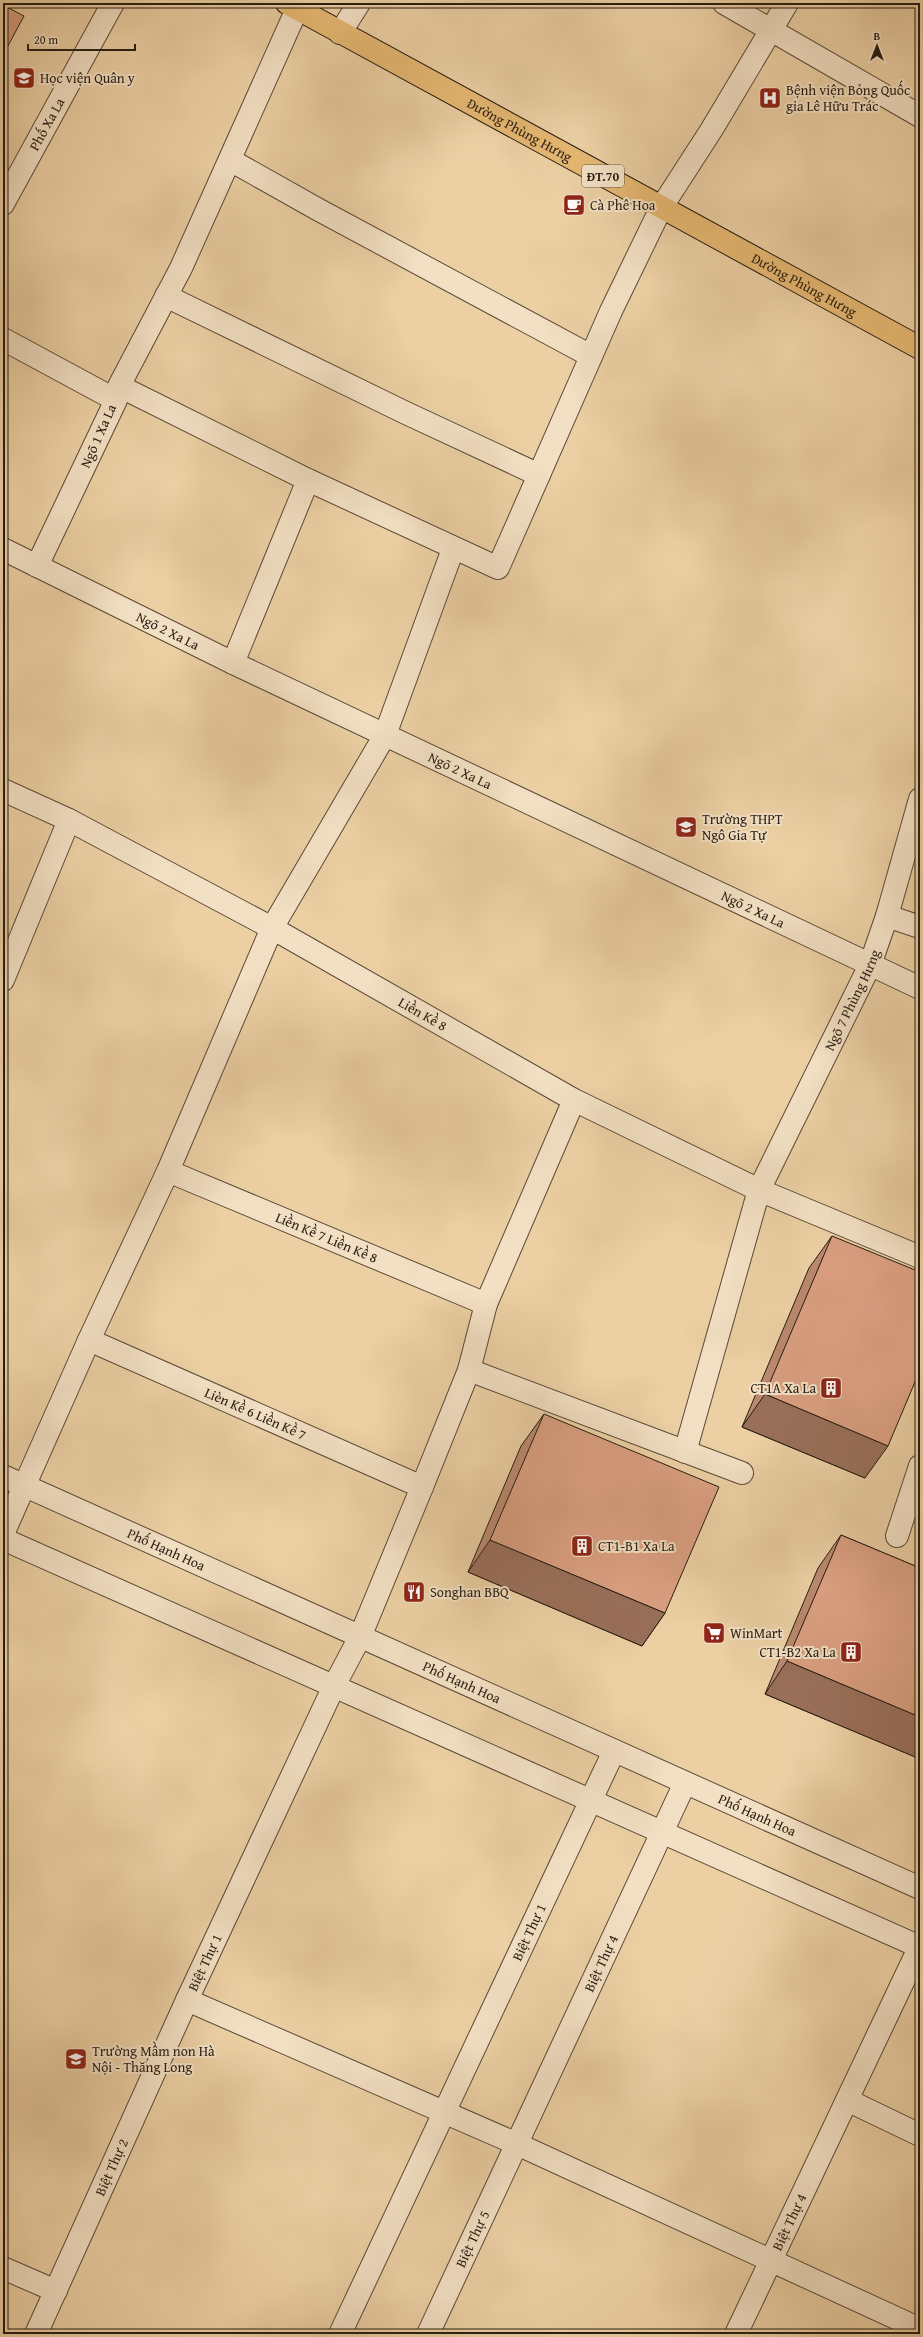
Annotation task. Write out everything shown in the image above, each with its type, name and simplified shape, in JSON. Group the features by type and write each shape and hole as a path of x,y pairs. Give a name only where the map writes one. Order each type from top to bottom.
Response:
{"main road":[{"name":"Đường Phùng Hưng","path":"292,6 340,34 920,348"}],"street":[{"name":"Phố Xa La","path":"3,204 114,3"},
{"path":"340,34 358,3"},
{"path":"724,3 920,116"},
{"path":"292,6 230,160 166,296 119,386 308,480 453,549 498,568 591,356 661,208 712,129 787,3"},
{"path":"230,160 333,218 591,356"},
{"path":"166,296 406,413 539,475"},
{"name":"Ngõ 1 Xa La","path":"3,339 116,400 37,566"},
{"path":"233,663 308,480"},
{"name":"Ngõ 2 Xa La","path":"3,549 233,663 920,988"},
{"path":"3,1534 89,1340 168,1171 272,928 385,735 453,549"},
{"name":"Liền Kề 8","path":"3,790 69,820 272,928 574,1100 759,1190 920,1257"},
{"name":"Ngõ 7 Phùng Hưng","path":"685,1452 759,1190 870,965 887,916 920,799"},
{"path":"3,980 69,820"},
{"path":"887,916 920,927"},
{"name":"Biệt Thự 1","path":"188,2000 334,1686 360,1636 469,1370 486,1304 574,1100"},
{"name":"Liền Kề 7 Liền Kề 8","path":"168,1171 486,1304"},
{"name":"Lièn Kề 6 Liền Kề 7","path":"89,1340 422,1487"},
{"path":"469,1370 742,1473"},
{"path":"897,1536 920,1466"},
{"name":"Phố Hạnh Hoa","path":"3,1476 920,1888"},
{"path":"3,1539 920,1947"},
{"name":"Biệt Thự 1","path":"444,2113 614,1751"},
{"name":"Biệt Thự 4","path":"517,2144 685,1783"},
{"name":"Biệt Thự 4","path":"771,2259 920,1947"},
{"path":"188,2000 517,2144 771,2259 920,2329"},
{"name":"Biệt Thự 2","path":"36,2334 188,2000"},
{"path":"847,2100 920,2135"},
{"path":"340,2334 444,2113"},
{"name":"Biệt Thự 5","path":"428,2334 517,2144"},
{"path":"736,2334 771,2259"},
{"path":"3,2268 56,2291"}],"building":[{"path":"3,5 24,16 3,55"},
{"name":"CT1A Xa La","path":"832,1236 920,1272 920,1370 888,1446 765,1394"},
{"name":"CT1-B1 Xa La","path":"544,1414 719,1487 665,1613 490,1540"},
{"name":"CT1-B2 Xa La","path":"841,1535 920,1568 920,1717 787,1661"}],"place":[{"name":"Học viện Quân y","path":"24,78"},
{"name":"Bệnh viện Bỏng Quốc gia Lê Hữu Trác","path":"770,98"},
{"name":"Cà Phê Hoa","path":"574,205"},
{"name":"Trường THPT Ngô Gia Tự","path":"686,827"},
{"name":"CT1A Xa La","path":"831,1388"},
{"name":"CT1-B1 Xa La","path":"582,1546"},
{"name":"Songhan BBQ","path":"414,1592"},
{"name":"WinMart","path":"714,1633"},
{"name":"CT1-B2 Xa La","path":"851,1652"},
{"name":"Trường Mầm non Hà Nội - Thăng Long","path":"76,2059"}]}
